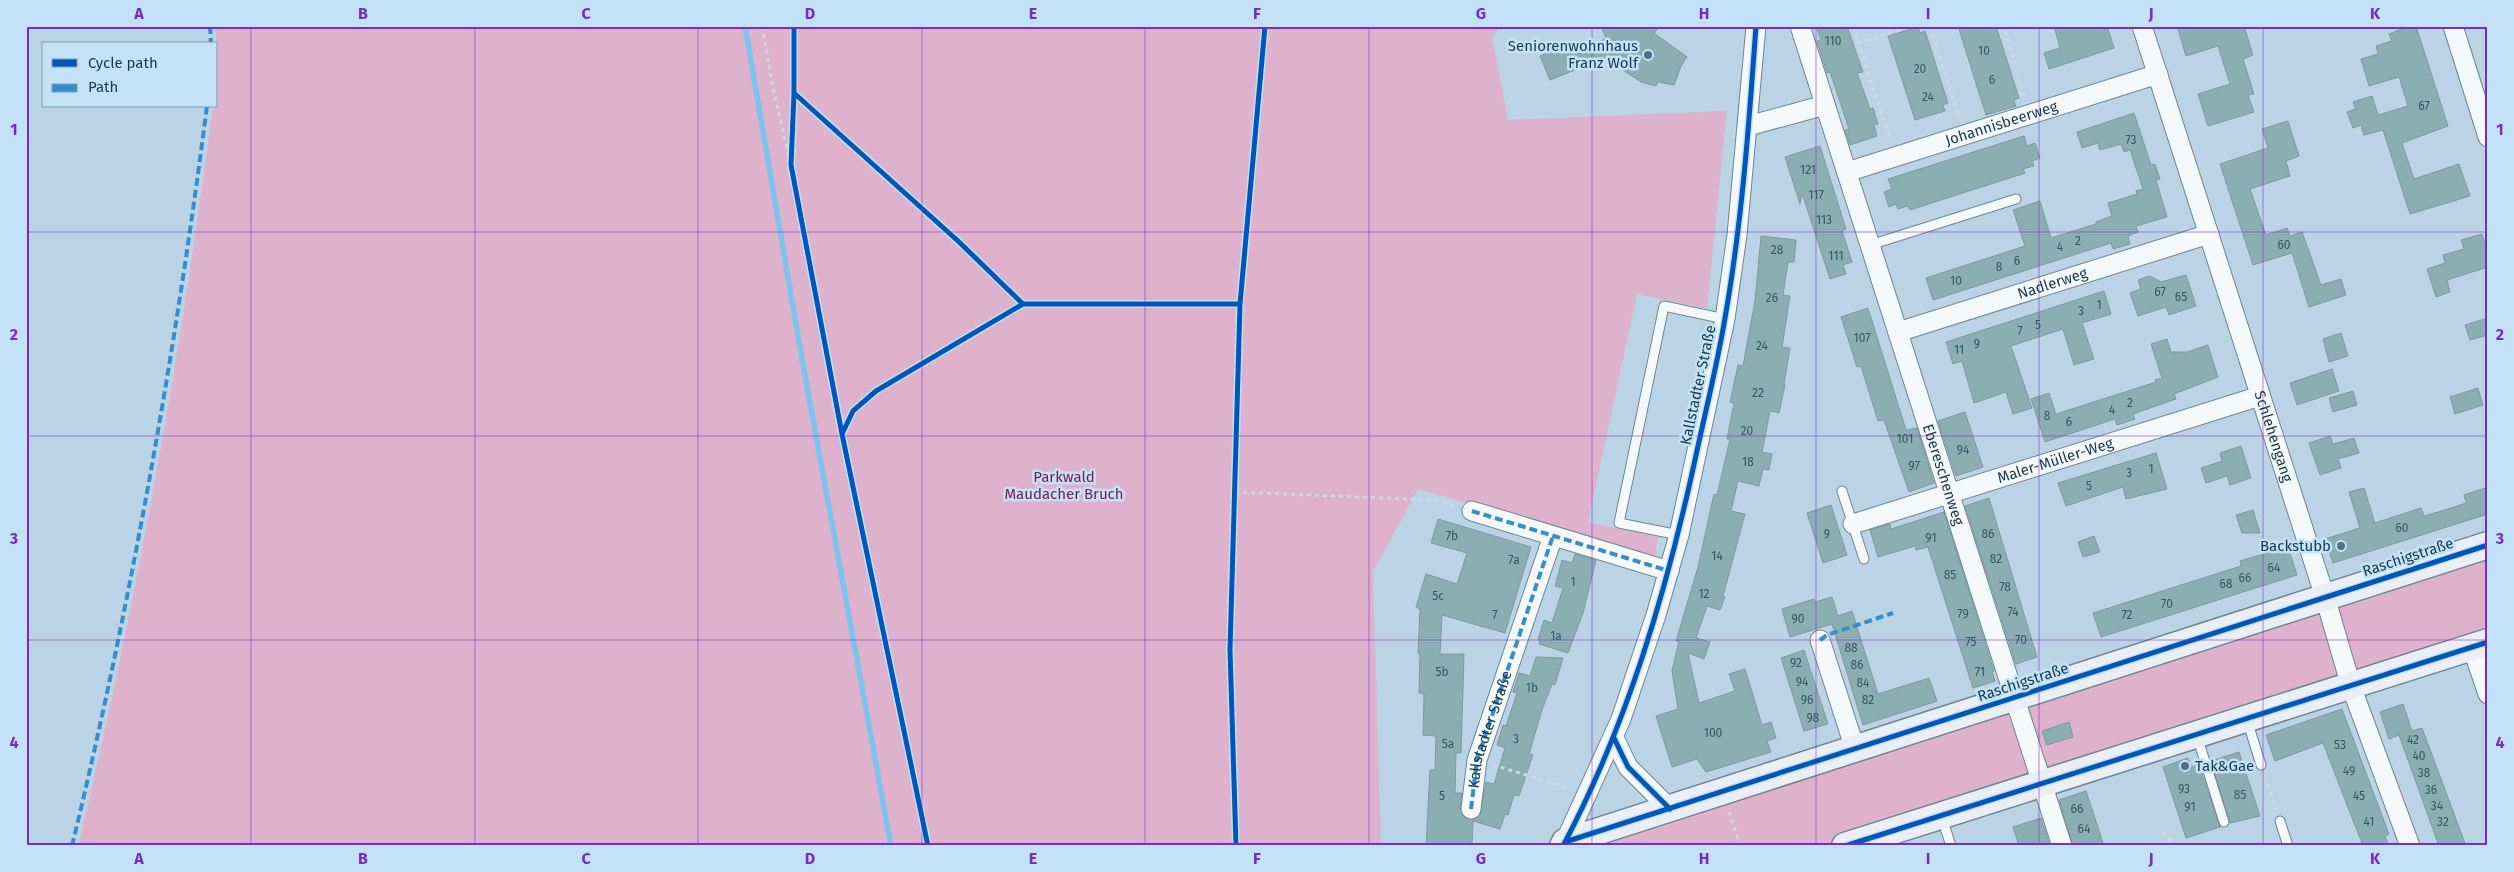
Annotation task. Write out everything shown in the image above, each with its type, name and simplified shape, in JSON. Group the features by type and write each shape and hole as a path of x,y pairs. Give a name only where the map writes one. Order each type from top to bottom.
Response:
{"street":[{"name":"Kallstadter Straße","path":"1564,844 1614,738 1670,571 1725,319 1748,126 1756,26"},
{"name":"Ebereschenweg","path":"1800,26 2062,846"},
{"name":"Schlehengang","path":"2142,26 2325,597 2351,686 2410,846"},
{"path":"2453,26 2488,137"},
{"name":"Johannisbeerweg","path":"1847,172 2158,74"},
{"path":"1748,126 1825,105"},
{"name":"Nadlerweg","path":"1898,332 2208,234"},
{"name":"Maler-Müller-Weg","path":"1853,524 2260,396"},
{"path":"1472,511 1670,571"},
{"name":"Kallstadter Straße","path":"1471,809 1477,760 1553,536"},
{"name":"Raschigstraße","path":"1564,844 2488,545"},
{"path":"1820,640 1855,749"},
{"path":"1862,843 1941,815 2480,644 2488,694"},
{"path":"1614,738 1628,767 1670,810"}],"lane":[{"path":"1870,245 2016,199"},
{"path":"1678,535 1619,523 1664,306 1725,319"},
{"path":"1842,491 1864,559"},
{"path":"2246,718 2261,765"},
{"path":"2196,733 2224,822"},
{"path":"1941,815 1951,846"},
{"path":"2280,822 2288,846"}],"path":[{"path":"762,26 773,88 791,165"},
{"path":"1853,26 1896,156"},
{"path":"1858,43 1911,26"},
{"path":"1930,26 1965,134"},
{"path":"2005,31 2029,114"},
{"path":"1235,492 1434,500 1472,511"},
{"path":"1477,760 1548,782"},
{"path":"2261,765 2280,822"},
{"path":"1734,789 1738,799 1726,804 1740,846"},
{"path":"2163,833 2167,834 2172,846"}],"green space":[{"name":"Parkwald Maudacher Bruch","path":"216,26 1501,26 1492,37 1508,120 1727,111 1707,308 1637,294 1588,522 1658,537 1655,557 1418,489 1373,572 1381,846 78,846 138,570 172,385 213,108 218,108 218,42 216,42"},
{"path":"2488,545 2488,642 1845,846 1563,846"}],"building":[{"name":"Seniorenwohnhaus Franz Wolf","path":"1601,26 1660,26 1654,33 1687,57 1681,66 1674,85 1658,82 1656,86 1641,82 1605,58 1550,80 1540,56 1574,42 1579,54 1606,38"},
{"path":"1816,26 1847,26 1863,72 1857,73 1870,109 1873,108 1878,124 1874,125 1877,136 1850,145 1845,130 1849,129 1830,72 1827,73 1817,41 1821,40"},
{"path":"1958,26 1996,26 2019,98 2014,100 2016,106 1986,115"},
{"path":"2054,26 2107,26 2114,48 2049,69 2044,53 2060,48"},
{"path":"2177,26 2244,26 2253,55 2243,59 2254,94 2248,95 2254,112 2208,126 2198,94 2230,84 2218,46 2186,56"},
{"path":"2409,26 2416,26 2448,126 2402,143 2414,179 2459,164 2470,196 2410,214 2383,130 2364,135 2361,125 2353,128 2347,112 2356,109 2353,102 2372,96 2378,115 2408,106 2399,77 2369,86 2361,59 2378,54 2376,46 2392,41 2389,34"},
{"path":"1918,27 1920,33 1925,31 1948,103 1943,105 1945,111 1915,120 1888,36"},
{"path":"2134,113 2151,165 2155,164 2160,179 2156,180 2167,217 2136,226 2138,232 2128,236 2130,244 2113,249 2111,243 1933,300 1926,278 2025,246 2013,210 2040,201 2051,238 2096,224 2096,222 2112,216 2108,203 2137,194 2136,191 2143,189 2130,150 2124,152 2121,144 2100,150 2098,143 2082,148 2077,132"},
{"path":"2288,121 2299,156 2286,161 2290,176 2250,189 2266,235 2287,228 2290,236 2302,232 2321,285 2341,279 2346,295 2309,307 2292,253 2253,265 2220,164 2268,148 2262,129"},
{"path":"2024,136 2027,146 2035,143 2040,158 2032,161 2034,166 2023,169 2025,173 1910,210 1908,206 1898,209 1896,204 1889,207 1884,192 1892,189 1888,179"},
{"path":"1820,146 1846,229 1842,231 1852,262 1843,265 1846,274 1830,279 1802,193 1800,204 1785,157"},
{"path":"2482,234 2488,253 2488,267 2447,280 2450,292 2436,297 2427,269 2445,263 2443,255 2464,249 2461,240"},
{"path":"1761,236 1796,240 1794,262 1788,262 1783,295 1790,296 1782,347 1790,348 1785,385 1779,413 1770,411 1762,452 1772,454 1769,470 1763,469 1759,486 1738,481 1731,511 1745,514 1723,596 1725,597 1720,610 1707,606 1696,638 1710,642 1704,659 1688,653 1699,703 1735,691 1729,674 1745,669 1762,725 1771,722 1776,738 1767,741 1771,752 1706,772 1697,759 1672,767 1656,716 1678,709 1672,671 1679,641 1676,641 1698,567 1714,494 1717,495 1730,439 1727,439 1734,403 1730,402 1738,365 1743,366 1755,301"},
{"path":"2186,275 2196,306 2169,315 2166,307 2138,316 2130,293 2141,289 2138,280 2150,276 2161,282"},
{"path":"2104,291 2111,314 2082,323 2094,359 2074,365 2063,329 2011,346 2032,408 2013,414 2006,392 1974,403 1962,361 1953,364 1946,342"},
{"path":"1868,308 1906,430 1917,428 1934,483 1909,492 1884,420 1878,421 1861,366 1857,367 1841,317"},
{"path":"2488,318 2488,335 2470,340 2465,325"},
{"path":"2341,333 2348,356 2329,362 2323,339"},
{"path":"2167,339 2171,352 2187,352 2208,345 2218,377 2174,394 2176,399 2133,414 2135,419 2117,425 2115,419 2045,442 2031,399 2049,393 2056,414 2156,382 2155,380 2162,378 2151,344"},
{"path":"2332,369 2339,391 2297,405 2290,383"},
{"path":"2478,388 2483,405 2455,414 2450,397"},
{"path":"2353,391 2357,405 2333,412 2329,398"},
{"path":"1965,412 1983,467 1956,476 1938,421"},
{"path":"2330,436 2333,444 2354,438 2359,453 2338,459 2341,468 2320,475 2309,443"},
{"path":"2241,446 2251,478 2230,485 2227,476 2206,483 2201,468 2222,461 2220,453"},
{"path":"2156,453 2167,489 2126,499 2123,487 2066,506 2058,483"},
{"path":"2488,487 2488,514 2333,563 2325,539 2360,528 2349,492 2364,488 2375,523 2421,508 2424,516 2445,510 2466,503 2464,495"},
{"path":"1989,498 2037,657 2016,664 1965,506"},
{"path":"1831,505 1847,555 1823,563 1807,513"},
{"path":"2253,510 2260,533 2242,533 2236,515"},
{"path":"1944,512 1994,671 1992,672 1995,681 1973,688 1928,547 1916,550 1915,546 1878,557 1870,530 1890,524 1891,529"},
{"path":"1438,519 1531,547 1505,633 1442,615 1440,654 1464,654 1461,753 1456,753 1455,793 1462,793 1460,808 1465,818 1475,819 1480,816 1486,782 1494,784 1505,748 1497,745 1503,725 1506,726 1517,693 1513,692 1519,673 1530,676 1536,657 1563,658 1555,685 1552,684 1542,710 1529,754 1533,755 1519,796 1514,795 1508,815 1505,814 1500,829 1473,821 1472,846 1426,846 1430,770 1435,770 1436,736 1423,735 1424,694 1419,693 1420,653 1418,653 1420,609 1416,607 1426,574 1457,584 1467,553 1431,543"},
{"path":"2094,536 2100,552 2083,557 2078,542"},
{"path":"2277,550 2278,554 2289,550 2297,575 2101,637 2093,613 2241,566 2240,561"},
{"path":"1575,554 1596,560 1583,613 1568,653 1539,644 1540,641 1538,640 1544,620 1552,623 1563,588 1555,586 1562,560 1572,563"},
{"path":"1832,597 1838,616 1852,611 1878,694 1929,678 1937,701 1863,725 1832,624 1790,637 1782,609 1814,599 1815,602"},
{"path":"1804,650 1828,724 1804,731 1781,658"},
{"path":"2403,704 2412,731 2422,728 2466,846 2439,846 2399,735 2389,739 2380,712"},
{"path":"2342,709 2389,834 2385,836 2389,846 2363,846 2323,743 2275,761 2266,735"},
{"path":"2069,722 2073,737 2047,745 2042,731"},
{"path":"2239,752 2260,816 2230,823 2211,761"},
{"path":"2188,758 2191,767 2199,765 2220,827 2186,838 2163,767"},
{"path":"2086,791 2104,846 2073,846 2059,800"},
{"path":"2041,818 2050,846 2019,846 2013,827"}],"waterway":[{"path":"745,26 802,359 891,846"}],"marked path":[{"path":"210,26 211,42"},
{"path":"72,846 113,662 150,478 181,292 207,108"},
{"path":"1472,511 1669,571"},
{"path":"1471,809 1477,760 1553,536"},
{"path":"1820,640 1827,635 1893,613"}],"cycle path":[{"path":"794,26 791,165 842,434 928,846"},
{"path":"1236,846 1230,650 1240,304 1265,26"},
{"path":"1563,846 1607,753 1625,706 1657,609 1684,510 1718,354 1731,282 1744,173 1756,26"},
{"path":"794,93 958,241 1023,304"},
{"path":"842,434 853,411 876,391 1023,304 1240,304"},
{"path":"1565,842 2488,545"},
{"path":"1845,846 2488,642"},
{"path":"1614,738 1628,767 1670,809"}],"place":[{"name":"Seniorenwohnhaus Franz Wolf","path":"1648,55"},
{"name":"Backstubb","path":"2341,546"},
{"name":"Tak&Gae","path":"2185,766"}]}
